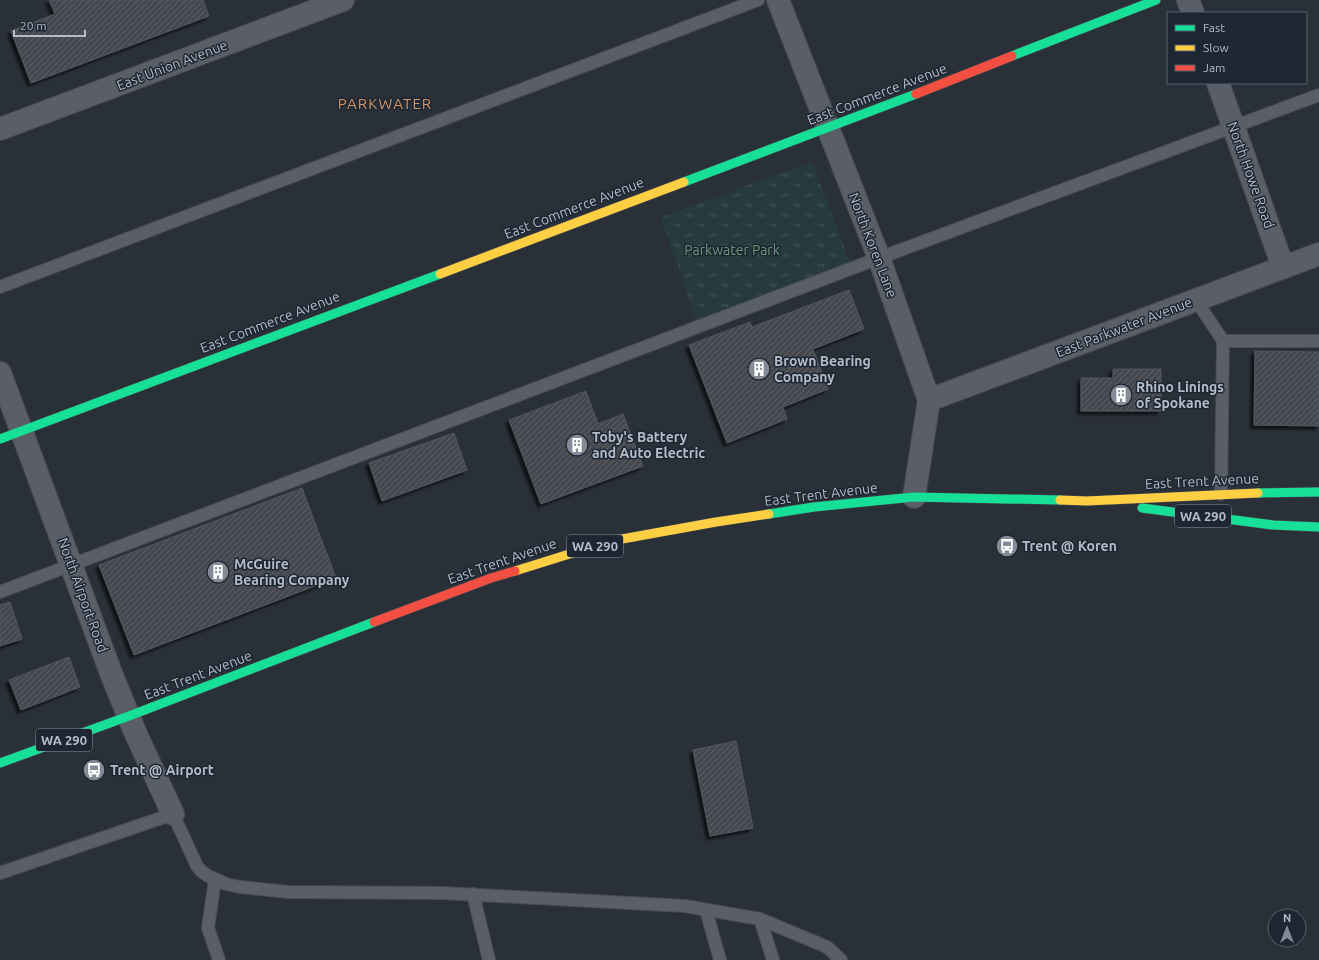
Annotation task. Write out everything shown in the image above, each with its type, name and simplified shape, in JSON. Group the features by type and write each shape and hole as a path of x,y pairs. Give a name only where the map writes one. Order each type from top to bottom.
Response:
{"main road":[{"name":"East Commerce Avenue","path":"0,438 828,128 1156,0"},
{"name":"East Trent Avenue","path":"0,763 129,716 501,574 611,541 716,522 814,507 914,497 1087,501 1221,494 1319,492"},
{"name":"East Trent Avenue","path":"1087,501 1273,526 1319,527"}],"street":[{"name":"East Union Avenue","path":"0,129 343,0"},
{"name":"North Koren Lane","path":"778,0 879,258 929,400 914,497"},
{"path":"1188,0 1193,12"},
{"name":"North Howe Road","path":"1218,84 1283,267"},
{"name":"East Parkwater Avenue","path":"929,400 1319,254"},
{"name":"North Airport Road","path":"0,373 111,673 173,814"}],"lane":[{"path":"0,287 758,0"},
{"path":"0,592 72,566 879,258 1319,95"},
{"path":"1196,300 1223,341 1221,494"},
{"path":"1223,341 1319,341"},
{"path":"0,873 173,814 197,866 204,874 215,880 240,887 289,892 409,892 473,894 685,906 760,919 827,947 841,960"},
{"path":"215,880 208,928 219,960"},
{"path":"473,894 489,960"},
{"path":"706,910 720,960"},
{"path":"760,919 773,960"}],"green space":[{"name":"Parkwater Park","path":"812,162 851,264 697,322 661,217"}],"building":[{"path":"49,0 203,0 209,16 31,83 11,31 55,14"},
{"name":"Brown Bearing Company","path":"849,290 864,329 813,349 828,389 783,407 787,419 727,443 689,345 750,322 752,327"},
{"path":"1255,351 1319,352 1319,426 1254,425"},
{"name":"Rhino Linings of Spokane","path":"1113,369 1161,369 1161,411 1081,411 1081,378 1113,378"},
{"name":"Toby's Battery and Auto Electric","path":"586,391 598,424 623,414 643,466 541,504 509,420"},
{"path":"454,433 467,470 382,501 369,463"},
{"name":"McGuire Bearing Company","path":"302,488 336,578 134,655 99,565"},
{"path":"10,602 22,639 0,646 0,605"},
{"path":"69,657 80,687 21,710 9,680"},
{"path":"736,741 753,828 710,836 693,750"}],"traffic: fast":[{"path":"1012,56 1156,0"},
{"path":"684,182 916,94"},
{"path":"0,439 440,274"},
{"path":"1258,493 1319,492"},
{"path":"769,514 814,507 914,497 1060,500"},
{"path":"1142,508 1273,525 1319,527"},
{"path":"0,763 129,716 374,622"}],"traffic: slow":[{"path":"440,274 684,182"},
{"path":"1060,500 1087,501 1258,493"},
{"path":"515,571 611,541 769,514"}],"traffic: jam":[{"path":"916,94 1012,56"},
{"path":"374,622 491,578 515,571"}],"place":[{"name":"Brown Bearing Company","path":"759,369"},
{"name":"Rhino Linings of Spokane","path":"1121,395"},
{"name":"Toby's Battery and Auto Electric","path":"577,445"},
{"name":"Trent @ Koren","path":"1007,546"},
{"name":"McGuire Bearing Company","path":"218,572"},
{"name":"Trent @ Airport","path":"94,770"}],"district":[{"name":"PARKWATER","path":"385,104"}]}
